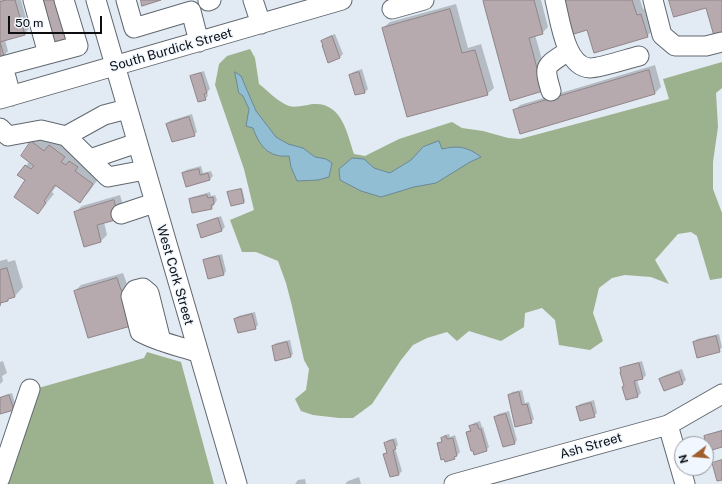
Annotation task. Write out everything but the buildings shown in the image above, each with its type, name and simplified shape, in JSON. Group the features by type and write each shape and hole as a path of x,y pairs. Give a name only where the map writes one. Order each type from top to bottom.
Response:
{"street":[{"path":"33,0 62,47 71,79"},
{"path":"62,47 64,0"},
{"name":"West Cork Street","path":"96,0 197,352 237,484"},
{"path":"126,0 134,28 191,11 199,42"},
{"path":"253,0 261,24"},
{"name":"South Burdick Street","path":"6,97 342,0"},
{"path":"392,9 424,0"},
{"path":"555,0 568,51 575,61 582,66 591,68 639,56"},
{"path":"653,0 662,35 675,46 706,46 722,42"},
{"path":"6,97 2,65 62,47 104,29"},
{"path":"551,91 546,73 547,68 552,62 568,51"},
{"path":"66,136 104,116 127,109"},
{"path":"0,128 8,136 41,130 66,136 108,177 145,170"},
{"path":"90,159 137,144"},
{"path":"122,214 154,203"},
{"path":"161,341 197,352"},
{"path":"0,478 30,389"},
{"name":"Ash Street","path":"460,483 668,425 722,394"},
{"path":"668,425 685,484"}],"green space":[{"path":"250,49 255,58 259,84 277,99 292,107 313,104 331,108 337,113 346,128 354,154 365,156 399,139 452,122 462,128 483,131 508,138 520,139 669,99 663,79 722,62 722,88 716,93 718,127 713,162 713,189 722,213 722,278 710,280 697,236 691,232 678,234 655,260 669,284 651,277 625,275 612,278 599,288 593,313 603,341 590,350 559,345 555,320 542,308 525,313 524,327 501,341 469,331 457,341 447,332 427,338 413,345 401,360 372,404 353,418 313,415 301,411 295,399 306,390 309,369 304,360 286,283 278,261 256,252 242,252 230,220 254,210 244,169 215,85 219,64 227,56"},
{"path":"147,352 181,362 214,484 3,484 35,389 144,358"}],"water":[{"path":"235,72 241,76 256,111 276,137 288,144 303,148 315,157 326,159 332,163 329,177 318,180 297,181 291,167 289,156 275,155 270,153 261,145 253,128 246,126 249,109 243,96 239,93"},
{"path":"439,141 442,149 453,147 463,148 472,151 481,157 436,183 414,187 381,197 361,191 340,180 339,169 352,158 364,159 374,168 390,173 411,160 423,147"}]}
